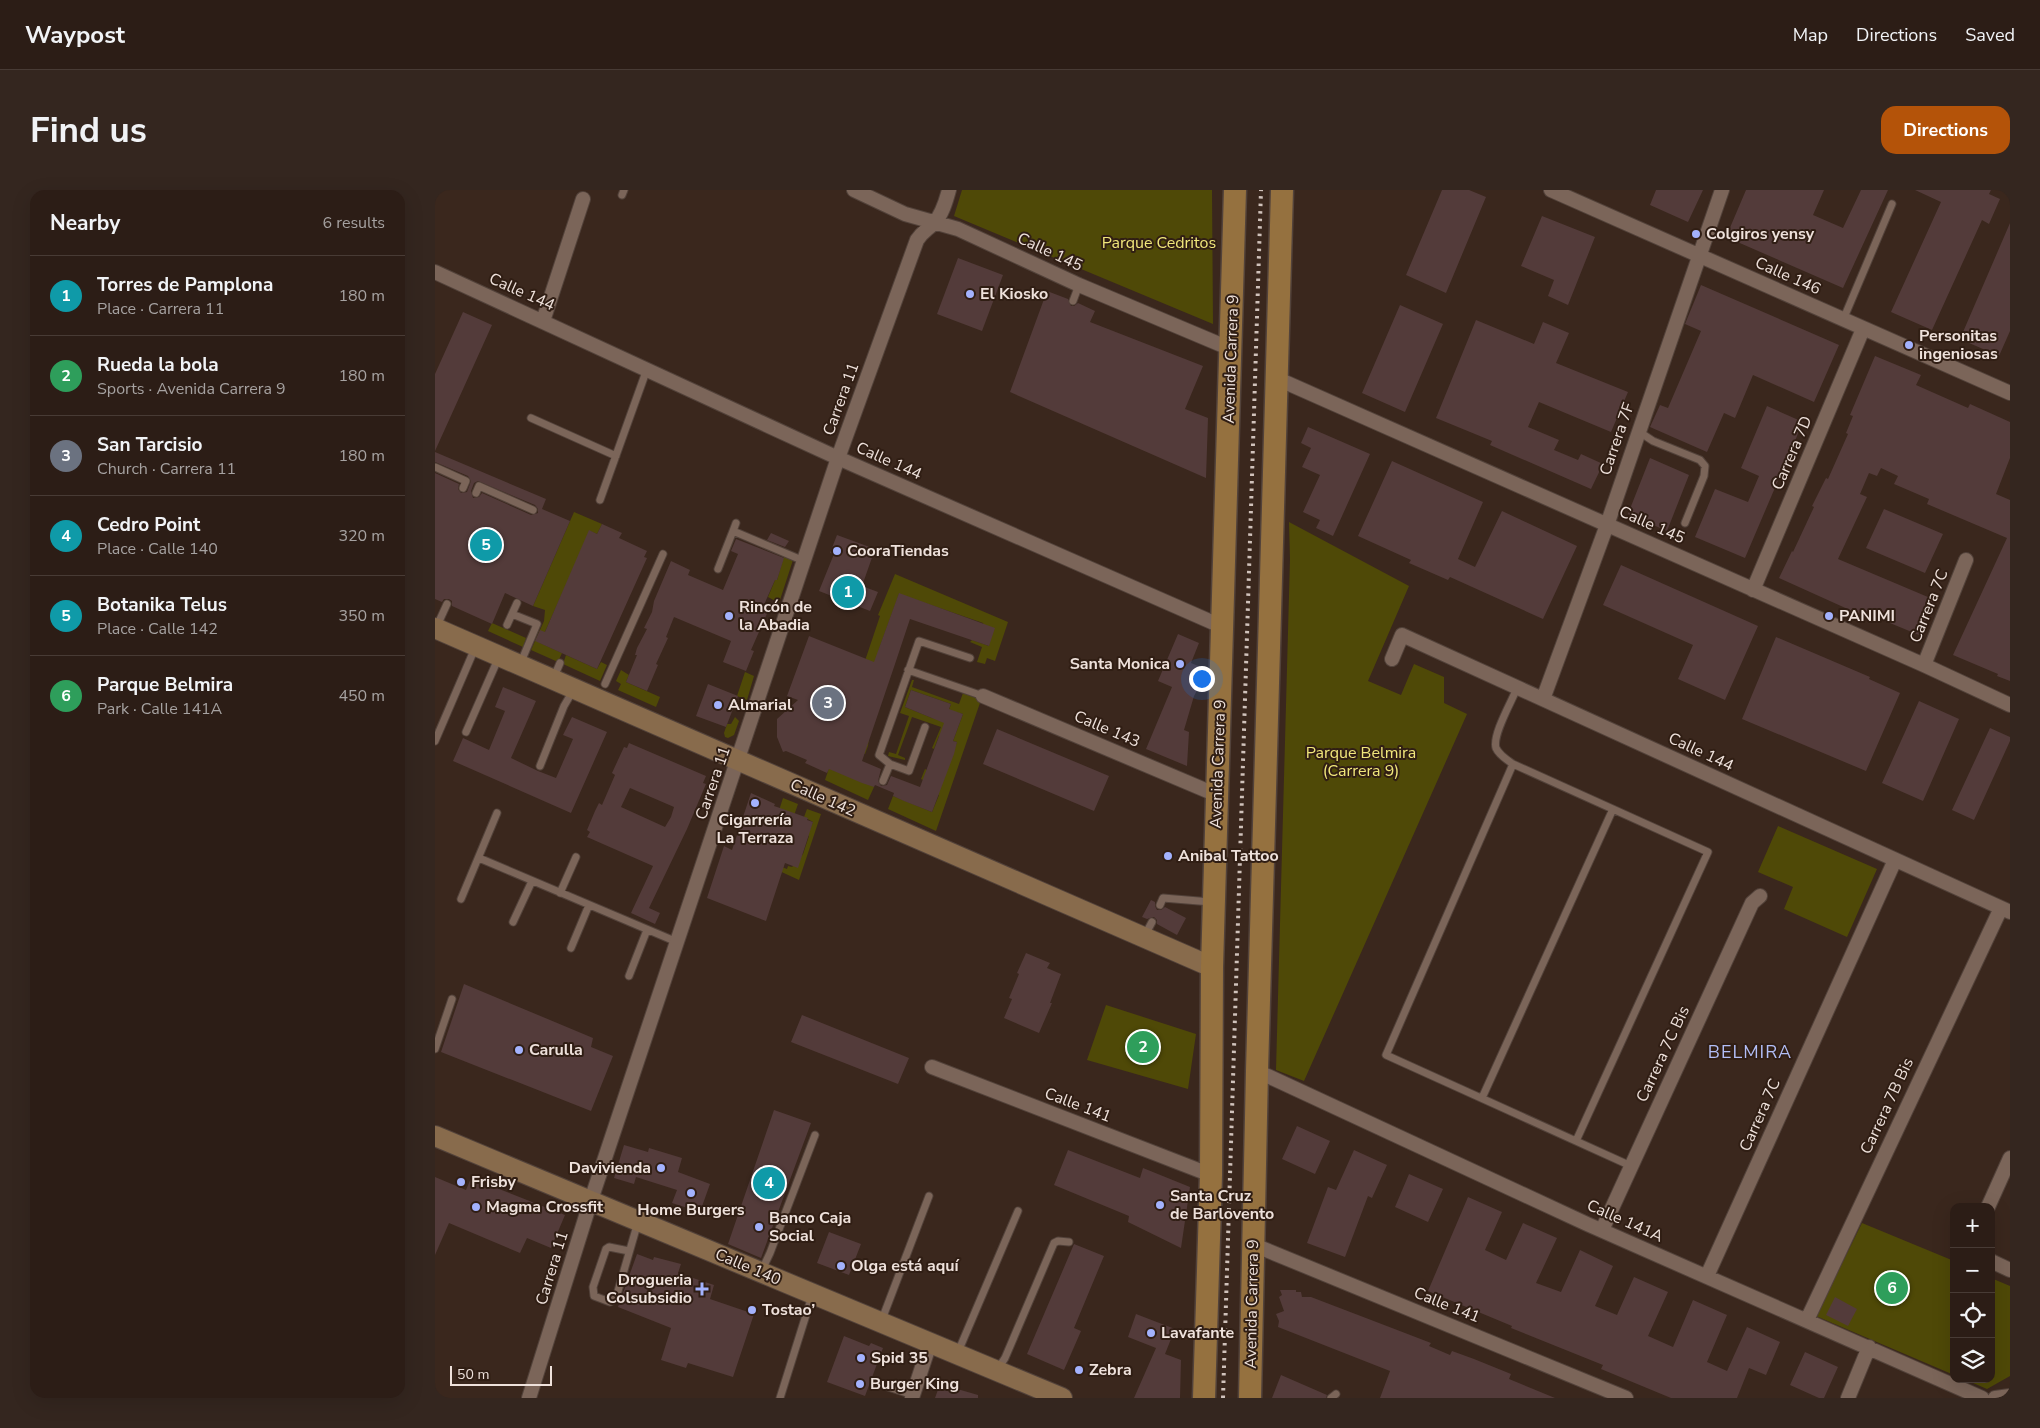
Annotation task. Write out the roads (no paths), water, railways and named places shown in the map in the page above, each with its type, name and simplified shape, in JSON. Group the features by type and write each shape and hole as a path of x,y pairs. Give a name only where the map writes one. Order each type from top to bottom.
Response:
{"main road":[{"name":"Avenida Carrera 9","path":"1204,1398 1211,1175 1212,967 1235,190"},
{"name":"Avenida Carrera 9","path":"1250,1398 1257,1071 1283,190"},
{"name":"Calle 142","path":"435,628 520,665 556,671 574,689 739,761 1148,929 1212,967"},
{"name":"Calle 140","path":"435,1136 1061,1398"}],"street":[{"name":"Calle 145","path":"854,190 905,214 958,229 1079,285 1231,349"},
{"name":"Carrera 11","path":"529,1398 591,1200 839,458 917,240 923,231 934,223 943,208 949,190"},
{"name":"Calle 146","path":"1551,190 2010,393"},
{"name":"Carrera 7F","path":"1543,699 1607,525 1638,430 1722,190"},
{"path":"543,321 583,199"},
{"name":"Calle 144","path":"435,272 839,458 1223,627"},
{"name":"Carrera 7D","path":"1753,590 1863,329"},
{"name":"Calle 145","path":"1278,379 2010,705"},
{"name":"Carrera 7C","path":"1923,665 1966,560"},
{"name":"Calle 144","path":"1392,659 1402,635 2005,910"},
{"name":"Calle 143","path":"983,696 1217,795"},
{"name":"Carrera 7C","path":"1707,1276 1895,860"},
{"name":"Carrera 7C Bis","path":"1601,1230 1753,903 1761,896"},
{"name":"Carrera 7B Bis","path":"1807,1320 2005,910"},
{"name":"Calle 141","path":"932,1067 1211,1175"},
{"name":"Calle 141A","path":"1257,1071 1601,1230 1982,1398"},
{"path":"1990,1203 2010,1158"},
{"name":"Calle 141","path":"1254,1245 1626,1398"},
{"path":"1995,1263 2010,1270"},
{"path":"913,1396 929,1343"},
{"path":"1848,1398 1869,1347"},
{"path":"1995,1398 2010,1396"}],"lane":[{"path":"1843,320 1892,204"},
{"path":"1073,302 1079,285"},
{"path":"599,500 647,369"},
{"path":"531,418 616,456"},
{"path":"1638,430 1653,441 1700,460 1705,466 1704,476 1685,524"},
{"path":"435,468 466,481 463,488"},
{"path":"476,493 479,486 533,510"},
{"path":"719,569 735,527 804,562"},
{"path":"605,684 663,554"},
{"path":"435,628 447,604"},
{"path":"507,625 517,604"},
{"path":"512,614 537,624 520,665"},
{"path":"925,727 909,771 890,764 879,756 919,641 970,658"},
{"path":"435,741 476,646"},
{"path":"466,732 499,656"},
{"path":"908,670 983,696"},
{"path":"1517,688 1495,740 1496,750 1503,757 1513,764 1708,852 1576,1141"},
{"path":"540,766 564,706 574,689"},
{"path":"883,782 890,764"},
{"path":"1513,764 1386,1055 1631,1166"},
{"path":"1482,1098 1613,809"},
{"path":"461,899 497,813"},
{"path":"560,893 576,857"},
{"path":"479,858 678,943"},
{"path":"513,922 532,881"},
{"path":"1160,905 1163,898 1214,902"},
{"path":"571,948 589,905"},
{"path":"629,976 647,930"},
{"path":"435,1049 452,999"},
{"path":"761,1272 770,1254 815,1135"},
{"path":"881,1322 929,1196"},
{"path":"957,1354 1019,1211"},
{"path":"629,1251 609,1247 606,1249 593,1287 594,1296 610,1302 614,1300 629,1251 638,1220"},
{"path":"997,1371 1005,1358 1054,1243 1059,1241 1069,1242"},
{"path":"780,1398 812,1293"},
{"path":"882,1385 913,1396"}],"railway":[{"path":"1223,1398 1261,190"}],"place":[{"name":"Colgiros yensy","path":"1696,234"},
{"name":"El Kiosko","path":"970,294"},
{"name":"Personitas ingeniosas","path":"1909,345"},
{"name":"Botanika Telus","path":"486,545"},
{"name":"CooraTiendas","path":"837,551"},
{"name":"Torres de Pamplona","path":"848,592"},
{"name":"Rincón de la Abadia","path":"729,616"},
{"name":"PANIMI","path":"1829,616"},
{"name":"Santa Monica","path":"1180,664"},
{"name":"San Tarcisio","path":"828,703"},
{"name":"Almarial","path":"718,705"},
{"name":"Cigarrería La Terraza","path":"755,803"},
{"name":"Anibal Tattoo","path":"1168,856"},
{"name":"Rueda la bola","path":"1143,1047"},
{"name":"Carulla","path":"519,1050"},
{"name":"Davivienda","path":"661,1168"},
{"name":"Frisby","path":"461,1182"},
{"name":"Cedro Point","path":"769,1183"},
{"name":"Home Burgers","path":"691,1193"},
{"name":"Santa Cruz de Barlovento","path":"1160,1205"},
{"name":"Magma Crossfit","path":"476,1207"},
{"name":"Banco Caja Social","path":"759,1227"},
{"name":"Olga está aquí","path":"841,1266"},
{"name":"Parque Belmira","path":"1892,1288"},
{"name":"Drogueria Colsubsidio","path":"702,1289"},
{"name":"Tostao’","path":"752,1310"},
{"name":"Lavafante","path":"1151,1333"},
{"name":"Spid 35","path":"861,1358"},
{"name":"Zebra","path":"1079,1370"},
{"name":"Burger King","path":"860,1384"}],"district":[{"name":"BELMIRA","path":"1750,1052"}],"park label":[{"name":"Parque Cedritos","path":"1159,243"},
{"name":"Parque Belmira (Carrera 9)","path":"1361,762"}]}
